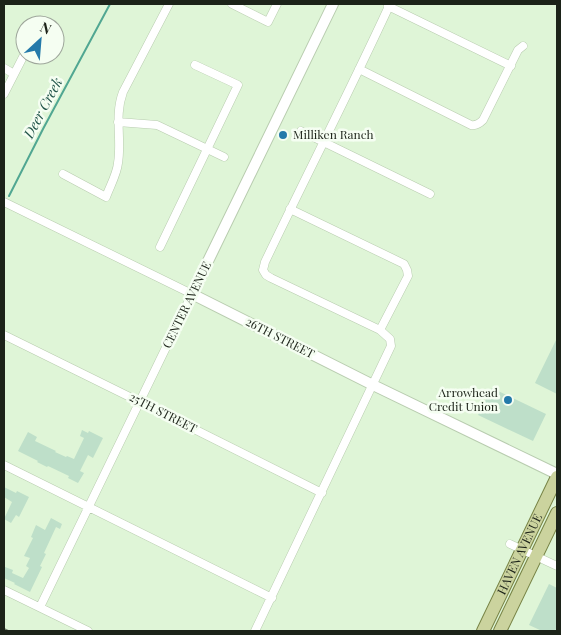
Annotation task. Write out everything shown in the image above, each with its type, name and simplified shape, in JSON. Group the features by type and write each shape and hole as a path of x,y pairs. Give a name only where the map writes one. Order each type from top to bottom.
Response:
{"main road":[{"name":"HAVEN AVENUE","path":"483,631 557,476"},
{"name":"HAVEN AVENUE","path":"500,631 557,512"}],"street":[{"path":"62,174 106,197 118,165 120,100 169,4"},
{"path":"232,4 268,22 278,4"},
{"name":"CENTER AVENUE","path":"40,607 333,4"},
{"path":"255,631 391,346 390,339 380,330 266,275 263,270 265,262 389,5 510,66"},
{"path":"359,69 471,124 478,124 485,117 518,50 523,46"},
{"path":"4,94 19,65"},
{"path":"160,247 238,85 195,65"},
{"path":"4,68 14,74"},
{"path":"118,122 157,125 224,157"},
{"path":"301,132 430,194"},
{"name":"26TH STREET","path":"4,202 557,476"},
{"path":"290,209 404,264 408,276 380,330"},
{"name":"25TH STREET","path":"4,335 322,493"},
{"path":"4,465 272,598"},
{"path":"510,544 557,566"},
{"path":"4,590 88,631"}],"building":[{"path":"557,338 557,394 535,383"},
{"name":"Arrowhead Credit Union","path":"492,388 546,414 533,441 478,415"},
{"path":"82,430 88,433 89,431 103,438 93,458 88,455 80,471 84,473 78,483 68,478 69,476 47,467 18,451 28,432 37,437 35,441 55,452 74,459 84,438 80,436"},
{"path":"4,487 29,497 19,517 16,515 11,523 4,519 12,502 4,497"},
{"path":"51,518 62,524 60,529 56,527 44,553 46,554 40,566 42,567 30,592 4,578 4,570 5,567 13,570 12,573 23,578 29,568 26,566 30,558 24,556 33,538 31,537 36,525 45,530"},
{"path":"549,584 557,588 557,627 555,631 542,631 529,625"}],"waterway":[{"name":"Deer Creek","path":"9,196 110,4"}],"railway":[{"path":"4,629 8,631"}],"place":[{"name":"Milliken Ranch","path":"283,135"},
{"name":"Arrowhead Credit Union","path":"508,400"}]}
